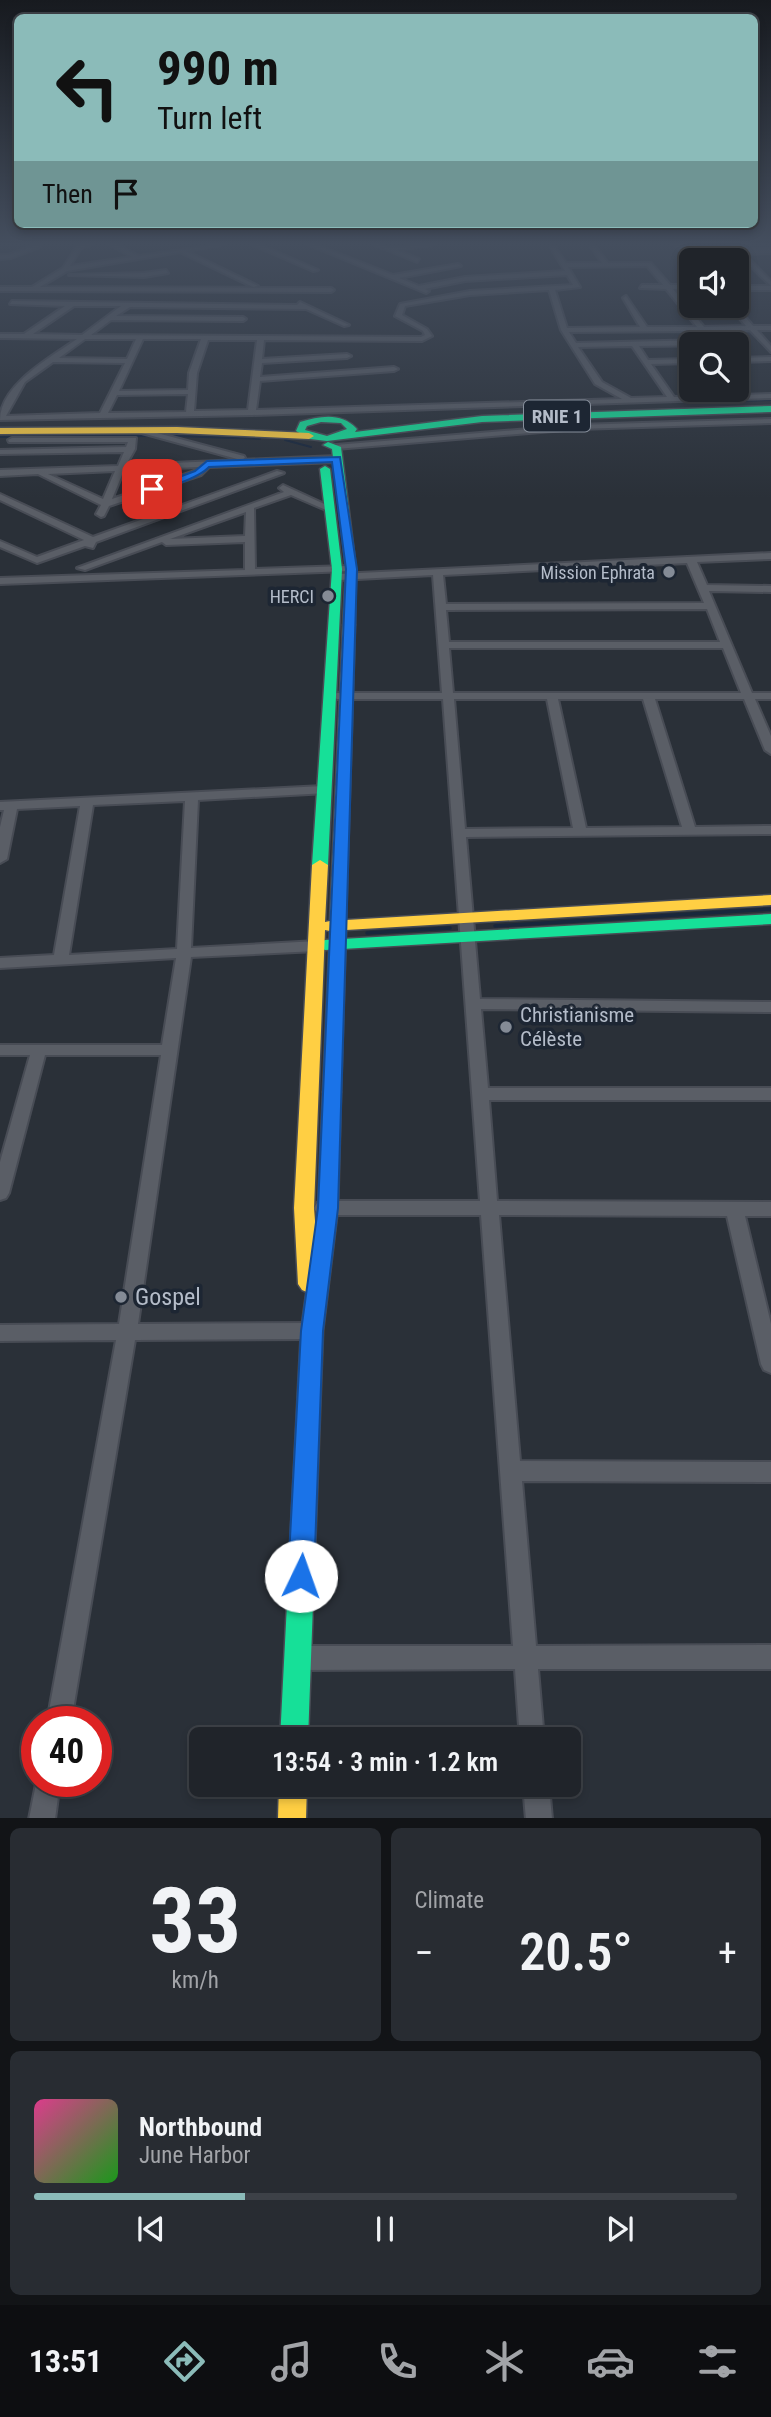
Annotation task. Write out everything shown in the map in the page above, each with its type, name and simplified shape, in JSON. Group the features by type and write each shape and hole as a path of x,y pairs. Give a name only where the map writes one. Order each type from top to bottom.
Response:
{"main road":[{"name":"RNIE 1","path":"5,427 181,425 306,430 334,444 389,424 496,414 771,406"},
{"name":"RNIE 1","path":"5,427 279,433 306,430 322,415 334,444"},
{"path":"312,1331 304,1208 323,790 329,696 344,573 329,508 334,444"},
{"path":"294,1727 312,1331 328,1208 346,696 344,573 334,444"},
{"path":"318,926 771,900"},
{"path":"317,946 771,919"},
{"path":"292,1818 293,1797"}],"street":[{"path":"0,345 26,336 36,329"},
{"path":"94,329 22,381 5,427 0,450 131,449"},
{"path":"0,336 261,339 429,337 421,329"},
{"path":"564,330 610,329"},
{"path":"752,329 771,350"},
{"path":"564,330 598,384 629,401"},
{"path":"103,416 140,338"},
{"path":"190,414 193,373 205,338"},
{"path":"252,413 261,339"},
{"path":"634,344 672,399"},
{"path":"575,345 679,344"},
{"path":"258,361 347,356"},
{"path":"749,360 771,359"},
{"path":"51,360 128,361"},
{"path":"646,362 679,361"},
{"path":"256,379 394,369"},
{"path":"113,393 193,392"},
{"path":"5,427 103,416 252,413 322,415 771,396"},
{"path":"0,473 253,461 334,444 577,427 771,421"},
{"path":"5,427 133,440 101,514"},
{"path":"141,430 253,461"},
{"path":"38,472 106,504 198,473 207,464"},
{"path":"80,470 113,488"},
{"path":"0,544 35,560 280,473"},
{"path":"262,480 329,508"},
{"path":"80,574 155,542 292,492"},
{"path":"0,497 91,542"},
{"path":"250,507 250,572"},
{"path":"155,542 249,539"},
{"path":"80,574 91,542"},
{"path":"2,580 80,574 438,572 771,556"},
{"path":"691,560 771,749"},
{"path":"438,572 531,1727"},
{"path":"703,588 771,589"},
{"path":"440,607 710,606"},
{"path":"444,645 726,645"},
{"path":"329,696 771,696"},
{"path":"552,696 580,831"},
{"path":"648,696 689,831"},
{"path":"0,859 6,806 323,790"},
{"path":"62,1706 127,1332 184,953 192,796"},
{"path":"61,960 87,802"},
{"path":"459,833 771,830"},
{"path":"0,963 317,946"},
{"path":"473,1004 771,1007"},
{"path":"0,1050 170,1050"},
{"path":"0,1193 38,1050"},
{"path":"480,1094 771,1094"},
{"path":"304,1208 771,1209"},
{"path":"734,1209 771,1364"},
{"path":"0,1332 312,1331"},
{"path":"511,1471 771,1472"},
{"path":"297,1658 771,1657"},
{"path":"42,1818 46,1797"},
{"path":"537,1797 539,1818"}],"waterway":[{"path":"749,401 771,400"},
{"path":"21,437 150,436"},
{"path":"175,436 260,439"},
{"path":"0,437 9,437"},
{"path":"285,440 311,447"},
{"path":"495,926 771,909"},
{"path":"367,933 450,928"}],"traffic: fast":[{"path":"343,436 482,419 771,409"},
{"path":"321,419 344,421 353,429 341,436 327,439 300,431 303,424 321,419"},
{"path":"328,445 336,447 351,569 349,625"},
{"path":"320,865 337,569 325,469"},
{"path":"325,945 771,919"},
{"path":"295,1727 312,1331 328,1208 332,1092"}],"traffic: slow":[{"path":"0,431 177,430 309,436"},
{"path":"332,1092 349,625"},
{"path":"309,1284 304,1208 320,865"},
{"path":"328,926 771,900"},
{"path":"292,1818 293,1797"}],"place":[{"name":"Mission Ephrata","path":"669,572"},
{"name":"HERCI","path":"328,596"},
{"name":"Christianisme Célèste","path":"506,1027"},
{"name":"Gospel","path":"121,1297"}],"route":[{"path":"152,489 198,473 207,464 337,459 351,569 328,1208 312,1331 301,1576"}]}
